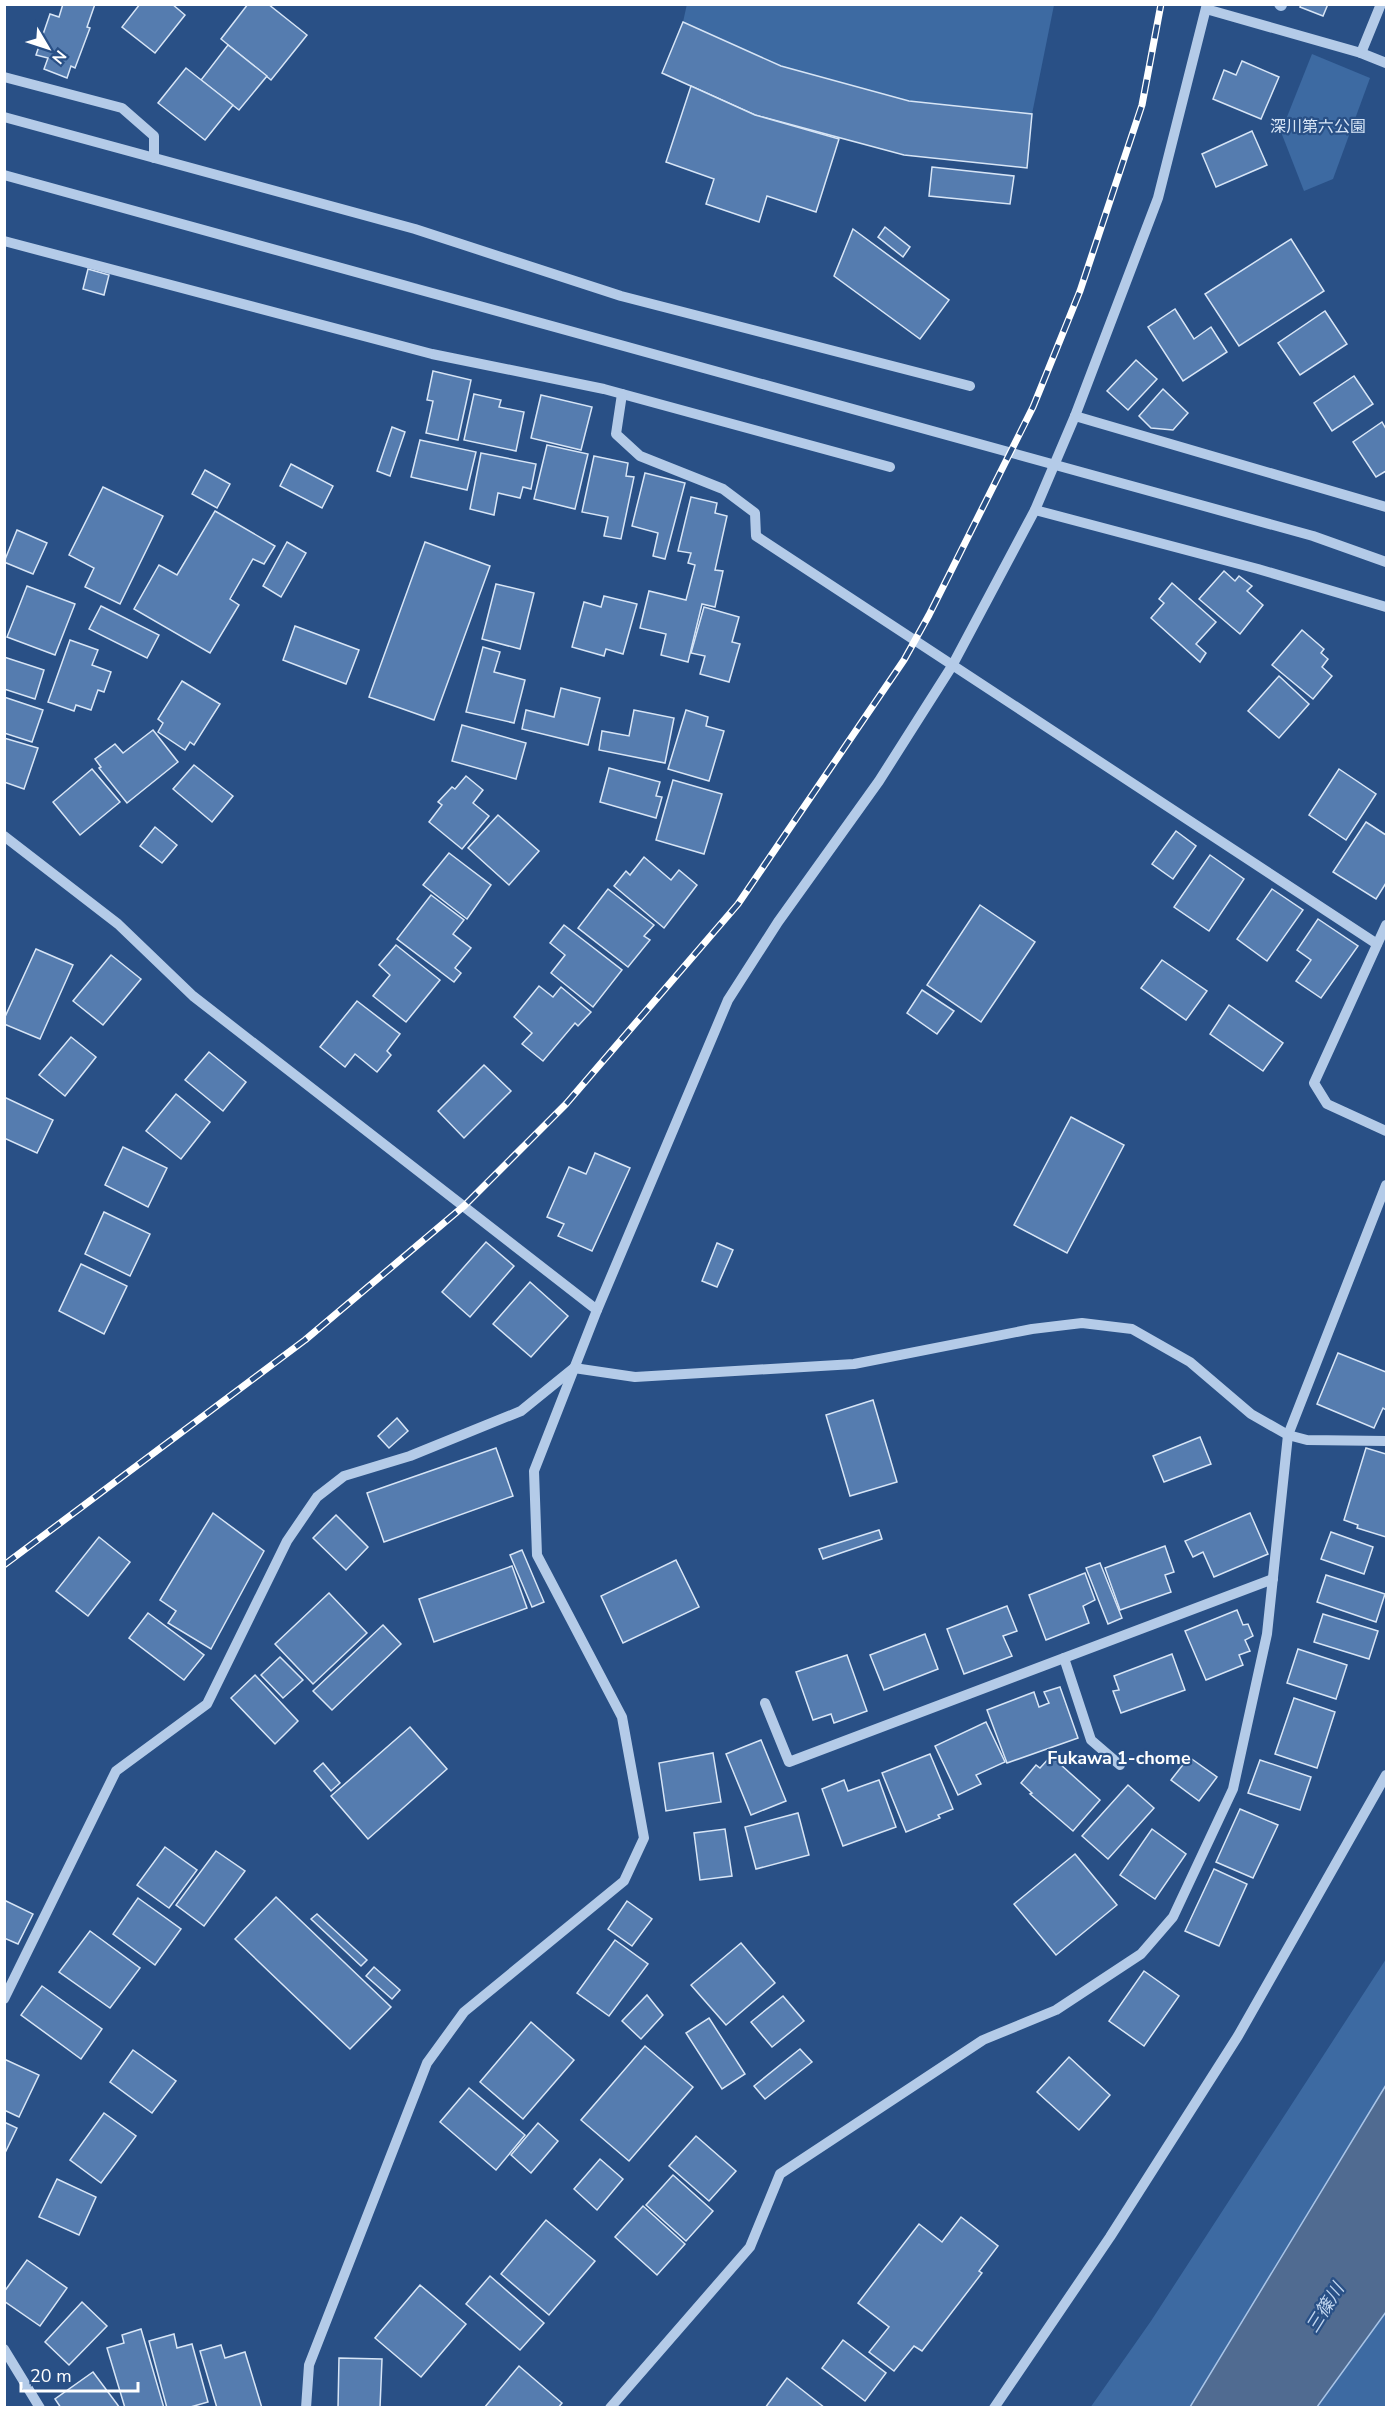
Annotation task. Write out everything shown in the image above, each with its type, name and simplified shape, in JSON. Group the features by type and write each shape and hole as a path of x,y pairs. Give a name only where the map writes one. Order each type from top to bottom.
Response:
{"street":[{"path":"1361,53 1381,4"},
{"path":"306,2408 309,2365 427,2063 464,2012 624,1881 644,1838 622,1717 537,1555 534,1471 597,1310 728,1000 778,922 879,781 952,666 1035,510 1075,416 1158,198 1206,7 1361,53 1386,63"},
{"path":"4,77 122,108 154,136 154,158"},
{"path":"4,117 415,229 621,296 970,386"},
{"path":"4,175 1313,536 1386,562"},
{"path":"4,241 432,354 622,394 890,467"},
{"path":"622,394 616,434 640,456 723,489 755,513 756,536 1377,944"},
{"path":"1075,416 1386,507"},
{"path":"1035,510 1258,569 1386,607"},
{"path":"4,836 118,924 194,996 597,1310"},
{"path":"1386,925 1314,1083 1327,1104 1386,1131"},
{"path":"610,2408 750,2247 780,2174 984,2040 1056,2010 1141,1954 1173,1917 1233,1789 1268,1634 1288,1435 1386,1185"},
{"path":"4,1999 116,1771 207,1704 287,1541 317,1497 344,1476 410,1456 521,1411 574,1368 635,1377 854,1364 1032,1329 1082,1323 1132,1329 1190,1362 1251,1414 1288,1435 1306,1440 1386,1441"},
{"path":"765,1703 789,1762 1273,1579"},
{"path":"1064,1658 1091,1740 1120,1765"},
{"path":"994,2408 1110,2237 1238,2036 1386,1775"},
{"path":"4,2349 40,2408"}],"green space":[{"path":"687,4 1054,5 1032,114 909,101 781,66 683,22"},
{"name":"深川第六公園","path":"1312,54 1370,78 1333,179 1304,191 1281,132"},
{"path":"1386,1959 1386,2085 1190,2407 1090,2408 1151,2321"},
{"path":"1386,2312 1386,2407 1317,2407"}],"water":[{"name":"三篠川","path":"1386,2085 1386,2312 1317,2407 1190,2407"}],"building":[{"path":"63,4 95,4 87,27 90,28 75,68 71,66 67,78 44,69 48,58 36,55 50,14 59,17"},
{"path":"140,4 172,4 185,15 155,53 122,27"},
{"path":"248,4 268,4 307,35 271,80 221,39"},
{"path":"1301,4 1328,4 1323,16 1300,7"},
{"path":"683,22 781,66 909,101 1032,114 1027,168 904,155 755,115 662,73"},
{"path":"228,45 267,76 239,110 201,80"},
{"path":"1242,61 1279,77 1261,119 1213,99 1224,70 1236,75"},
{"path":"186,68 233,105 205,140 158,103"},
{"path":"691,86 755,115 839,139 816,212 767,196 759,222 706,204 714,179 666,162"},
{"path":"1252,131 1267,165 1216,187 1202,154"},
{"path":"932,167 1014,176 1010,204 929,196"},
{"path":"885,227 910,247 903,257 878,237"},
{"path":"853,229 949,300 920,339 834,276"},
{"path":"1291,239 1324,291 1239,346 1205,294"},
{"path":"88,269 109,275 104,295 83,289"},
{"path":"1175,309 1194,339 1211,327 1227,352 1183,381 1148,327"},
{"path":"1325,311 1347,344 1300,375 1278,343"},
{"path":"1136,360 1157,379 1128,410 1107,391"},
{"path":"433,371 471,380 458,440 426,433 433,401 427,400"},
{"path":"1354,376 1373,404 1332,431 1314,403"},
{"path":"1163,389 1188,413 1173,430 1151,428 1139,416"},
{"path":"474,394 501,400 499,407 524,412 516,451 464,440"},
{"path":"541,395 592,407 581,450 531,438"},
{"path":"1382,422 1386,429 1386,471 1376,477 1353,442"},
{"path":"392,427 405,432 390,476 377,471"},
{"path":"420,440 476,452 467,490 411,477"},
{"path":"547,445 588,454 575,509 534,499"},
{"path":"481,453 536,464 531,489 523,487 520,498 498,493 494,515 470,509"},
{"path":"594,456 628,463 626,476 634,477 621,539 604,536 608,517 582,512"},
{"path":"291,464 333,486 322,508 280,486"},
{"path":"205,470 230,484 217,508 192,494"},
{"path":"645,473 685,483 665,559 653,556 658,533 632,526"},
{"path":"103,487 163,516 120,604 85,587 94,568 69,555"},
{"path":"691,497 717,503 715,513 727,516 715,570 723,571 715,607 702,604 688,662 661,655 666,634 640,628 649,591 686,600 695,565 688,563 691,553 678,551"},
{"path":"215,511 275,546 264,564 253,559 230,599 239,605 210,653 134,609 159,565 177,575"},
{"path":"17,530 47,543 33,574 4,562"},
{"path":"287,542 306,553 281,597 263,586"},
{"path":"425,542 490,566 434,720 369,697"},
{"path":"1224,571 1235,581 1239,576 1252,586 1247,591 1263,605 1240,634 1199,599"},
{"path":"1172,583 1216,622 1196,644 1206,653 1200,662 1151,618 1164,603 1159,599"},
{"path":"496,584 534,593 520,649 482,639"},
{"path":"27,586 75,604 55,655 7,637"},
{"path":"604,596 637,604 623,654 606,649 604,656 572,647 584,602 601,607"},
{"path":"101,606 159,635 147,658 89,629"},
{"path":"704,607 739,617 732,642 740,644 729,682 700,674 705,656 691,653"},
{"path":"295,626 359,650 346,684 283,660"},
{"path":"1302,630 1324,649 1321,653 1328,659 1322,667 1332,676 1313,699 1272,665"},
{"path":"70,640 98,650 92,665 111,672 104,692 98,690 91,710 76,705 74,711 48,702"},
{"path":"483,647 500,652 494,672 525,680 514,723 466,712"},
{"path":"4,657 44,670 35,699 4,689"},
{"path":"1279,676 1309,704 1279,738 1248,711"},
{"path":"182,681 220,704 194,745 190,742 185,750 158,732 163,723 158,719"},
{"path":"561,688 600,698 588,745 522,729 526,710 554,717"},
{"path":"4,697 43,710 32,742 4,733"},
{"path":"634,710 674,718 665,763 599,750 602,731 629,736"},
{"path":"686,710 708,717 706,726 724,731 709,781 668,769"},
{"path":"462,725 526,743 516,779 452,761"},
{"path":"153,730 178,762 127,803 99,768 101,767 95,759 115,744 123,753"},
{"path":"4,738 38,748 24,789 4,782"},
{"path":"194,765 233,796 212,822 173,789"},
{"path":"609,768 660,782 656,796 662,797 656,818 600,802"},
{"path":"92,769 120,802 80,835 53,802"},
{"path":"1339,769 1376,794 1346,840 1309,815"},
{"path":"466,776 483,790 473,803 489,816 462,849 429,822 442,805 438,802 452,787 455,789"},
{"path":"673,780 722,794 704,854 656,840"},
{"path":"498,815 539,851 509,885 468,848"},
{"path":"1366,822 1386,835 1386,883 1376,899 1333,872"},
{"path":"155,827 177,845 162,863 140,846"},
{"path":"1176,831 1196,846 1173,879 1152,864"},
{"path":"449,853 491,885 467,919 423,885"},
{"path":"1210,855 1244,879 1209,931 1174,907"},
{"path":"644,857 671,880 679,870 697,885 664,928 614,886 626,871 630,875"},
{"path":"608,889 654,925 644,936 650,940 628,967 578,928"},
{"path":"1272,889 1303,910 1267,961 1237,939"},
{"path":"431,895 464,920 453,934 471,948 455,968 461,973 454,982 397,939"},
{"path":"980,905 1035,942 981,1022 927,985"},
{"path":"1318,919 1358,946 1321,998 1296,981 1311,960 1297,950"},
{"path":"564,925 622,970 593,1007 551,973 565,955 550,943"},
{"path":"396,945 440,980 406,1022 373,996 390,975 379,965"},
{"path":"36,949 73,965 40,1039 4,1024 4,1019"},
{"path":"111,955 141,979 103,1025 73,1001"},
{"path":"1162,960 1207,991 1186,1020 1141,988"},
{"path":"539,986 553,997 561,987 591,1012 578,1026 575,1023 543,1061 522,1044 532,1033 514,1017"},
{"path":"922,990 954,1011 937,1034 907,1013"},
{"path":"357,1001 400,1034 387,1051 391,1055 377,1072 355,1054 345,1067 320,1047"},
{"path":"1229,1005 1283,1043 1263,1071 1210,1034"},
{"path":"71,1037 96,1057 65,1096 39,1075"},
{"path":"209,1052 246,1082 223,1111 185,1080"},
{"path":"484,1065 511,1091 464,1138 438,1111"},
{"path":"176,1094 210,1122 181,1159 146,1131"},
{"path":"4,1097 53,1120 37,1153 4,1138"},
{"path":"1071,1117 1124,1145 1067,1253 1014,1225"},
{"path":"123,1147 167,1168 148,1207 105,1185"},
{"path":"595,1153 630,1168 592,1251 558,1236 564,1224 547,1217 569,1167 586,1174"},
{"path":"104,1212 150,1234 130,1276 85,1254"},
{"path":"486,1242 514,1266 470,1317 442,1292"},
{"path":"717,1243 733,1250 717,1287 702,1281"},
{"path":"81,1264 127,1286 104,1334 59,1311"},
{"path":"530,1282 568,1316 531,1357 493,1324"},
{"path":"1338,1353 1386,1372 1386,1410 1383,1408 1374,1428 1317,1404"},
{"path":"873,1400 897,1482 850,1496 826,1415"},
{"path":"397,1418 408,1431 389,1448 378,1436"},
{"path":"1200,1437 1211,1464 1164,1482 1153,1456"},
{"path":"496,1448 513,1496 384,1542 367,1493"},
{"path":"1366,1448 1386,1454 1386,1537 1357,1528 1358,1525 1344,1520"},
{"path":"213,1513 264,1551 211,1649 168,1623 176,1611 160,1600"},
{"path":"1250,1513 1268,1554 1214,1577 1203,1552 1193,1557 1185,1541"},
{"path":"336,1515 368,1547 346,1570 313,1538"},
{"path":"879,1530 882,1539 823,1559 819,1549"},
{"path":"1331,1532 1373,1547 1364,1574 1321,1559"},
{"path":"99,1537 130,1562 88,1616 56,1591"},
{"path":"1165,1546 1174,1572 1165,1575 1171,1592 1120,1610 1105,1568"},
{"path":"522,1550 544,1602 532,1607 510,1555"},
{"path":"676,1560 699,1607 623,1643 601,1596"},
{"path":"1100,1563 1122,1618 1108,1624 1086,1568"},
{"path":"512,1566 527,1608 434,1642 419,1599"},
{"path":"1085,1573 1095,1600 1083,1606 1089,1623 1046,1640 1029,1595"},
{"path":"1326,1575 1385,1594 1376,1622 1317,1602"},
{"path":"329,1593 367,1633 313,1684 275,1644"},
{"path":"1007,1606 1017,1631 1003,1636 1012,1656 964,1674 947,1629"},
{"path":"1237,1610 1243,1625 1248,1624 1253,1636 1245,1640 1250,1651 1239,1655 1243,1665 1206,1680 1185,1631"},
{"path":"148,1613 204,1655 184,1680 129,1638"},
{"path":"1323,1614 1378,1631 1369,1659 1314,1642"},
{"path":"383,1625 401,1644 332,1710 313,1691"},
{"path":"925,1634 938,1669 884,1690 870,1655"},
{"path":"1298,1649 1347,1665 1336,1699 1287,1683"},
{"path":"1172,1654 1185,1690 1121,1713 1113,1691 1119,1690 1114,1676"},
{"path":"847,1655 867,1711 834,1723 831,1714 813,1720 796,1672"},
{"path":"280,1657 303,1680 283,1698 261,1675"},
{"path":"255,1675 298,1721 275,1744 231,1698"},
{"path":"1060,1687 1078,1738 1007,1763 987,1710 1034,1692 1039,1707 1049,1703 1044,1692"},
{"path":"1294,1698 1335,1712 1317,1768 1275,1754"},
{"path":"986,1722 1005,1762 976,1775 981,1784 958,1795 935,1746"},
{"path":"410,1727 447,1769 368,1839 331,1796"},
{"path":"761,1740 786,1801 751,1815 726,1754"},
{"path":"713,1753 721,1802 666,1811 659,1763"},
{"path":"930,1754 953,1809 938,1815 940,1818 906,1832 882,1773"},
{"path":"1051,1756 1100,1800 1073,1831 1030,1794 1032,1793 1021,1783 1036,1765 1040,1768"},
{"path":"1189,1757 1217,1777 1199,1801 1171,1780"},
{"path":"1260,1760 1311,1777 1300,1810 1248,1793"},
{"path":"323,1763 340,1783 331,1791 314,1771"},
{"path":"844,1780 848,1791 879,1780 896,1827 843,1846 822,1789"},
{"path":"1128,1785 1154,1808 1108,1859 1082,1836"},
{"path":"1240,1809 1278,1825 1253,1878 1216,1862"},
{"path":"798,1813 809,1855 756,1869 745,1827"},
{"path":"725,1829 732,1876 700,1880 694,1833"},
{"path":"1152,1829 1186,1854 1155,1899 1120,1875"},
{"path":"165,1847 197,1870 169,1908 137,1885"},
{"path":"216,1851 245,1871 204,1926 176,1905"},
{"path":"1075,1854 1117,1905 1056,1955 1014,1904"},
{"path":"1214,1869 1247,1884 1219,1946 1185,1931"},
{"path":"276,1897 391,2007 350,2049 235,1939"},
{"path":"138,1898 181,1929 155,1965 113,1934"},
{"path":"4,1900 33,1914 18,1944 4,1938"},
{"path":"627,1901 652,1919 632,1946 608,1929"},
{"path":"317,1914 367,1960 361,1966 311,1919"},
{"path":"90,1931 140,1968 110,2008 59,1972"},
{"path":"615,1940 648,1964 609,2016 577,1993"},
{"path":"741,1943 775,1983 726,2025 691,1985"},
{"path":"374,1967 400,1990 392,1999 366,1976"},
{"path":"1144,1971 1179,1996 1144,2046 1109,2021"},
{"path":"42,1986 102,2029 81,2059 21,2015"},
{"path":"647,1995 663,2015 641,2039 622,2021"},
{"path":"783,1996 804,2021 772,2047 751,2022"},
{"path":"709,2018 745,2074 722,2089 686,2033"},
{"path":"531,2022 574,2060 523,2119 480,2082"},
{"path":"645,2046 693,2087 629,2161 581,2120"},
{"path":"800,2049 812,2062 765,2099 754,2086"},
{"path":"133,2050 176,2081 152,2113 110,2082"},
{"path":"1069,2057 1110,2095 1079,2130 1037,2092"},
{"path":"4,2059 39,2075 19,2117 4,2110"},
{"path":"469,2088 525,2135 496,2170 440,2122"},
{"path":"104,2113 136,2136 101,2183 70,2160"},
{"path":"4,2122 17,2128 4,2155"},
{"path":"538,2123 558,2141 531,2173 511,2155"},
{"path":"696,2136 736,2171 709,2201 669,2166"},
{"path":"600,2159 623,2179 597,2210 574,2189"},
{"path":"673,2175 713,2211 686,2241 646,2205"},
{"path":"57,2179 96,2197 79,2235 39,2217"},
{"path":"643,2206 685,2244 657,2275 615,2237"},
{"path":"961,2217 998,2246 979,2271 982,2273 922,2351 914,2346 894,2371 869,2352 889,2327 858,2303 919,2224 942,2242"},
{"path":"546,2220 595,2261 549,2315 501,2274"},
{"path":"27,2260 67,2288 40,2326 4,2301 4,2292"},
{"path":"490,2276 544,2323 520,2350 466,2304"},
{"path":"420,2285 466,2324 421,2377 375,2338"},
{"path":"82,2302 107,2326 69,2365 45,2342"},
{"path":"141,2329 164,2408 125,2408 107,2348 124,2343 122,2335"},
{"path":"174,2334 177,2348 192,2344 208,2402 187,2408 167,2408 149,2341"},
{"path":"843,2340 886,2373 865,2401 822,2368"},
{"path":"221,2345 225,2358 245,2352 262,2408 217,2408 200,2351"},
{"path":"339,2358 382,2359 380,2408 338,2408"},
{"path":"519,2366 562,2403 558,2408 484,2408"},
{"path":"93,2372 120,2408 61,2408 55,2399"},
{"path":"787,2378 825,2408 765,2408"}],"railway":[{"path":"4,1565 305,1340 464,1206 566,1104 738,904 904,660 929,615 1033,407 1080,291 1142,105 1161,4"}],"district":[{"name":"Fukawa 1-chome","path":"1119,1758"}]}
